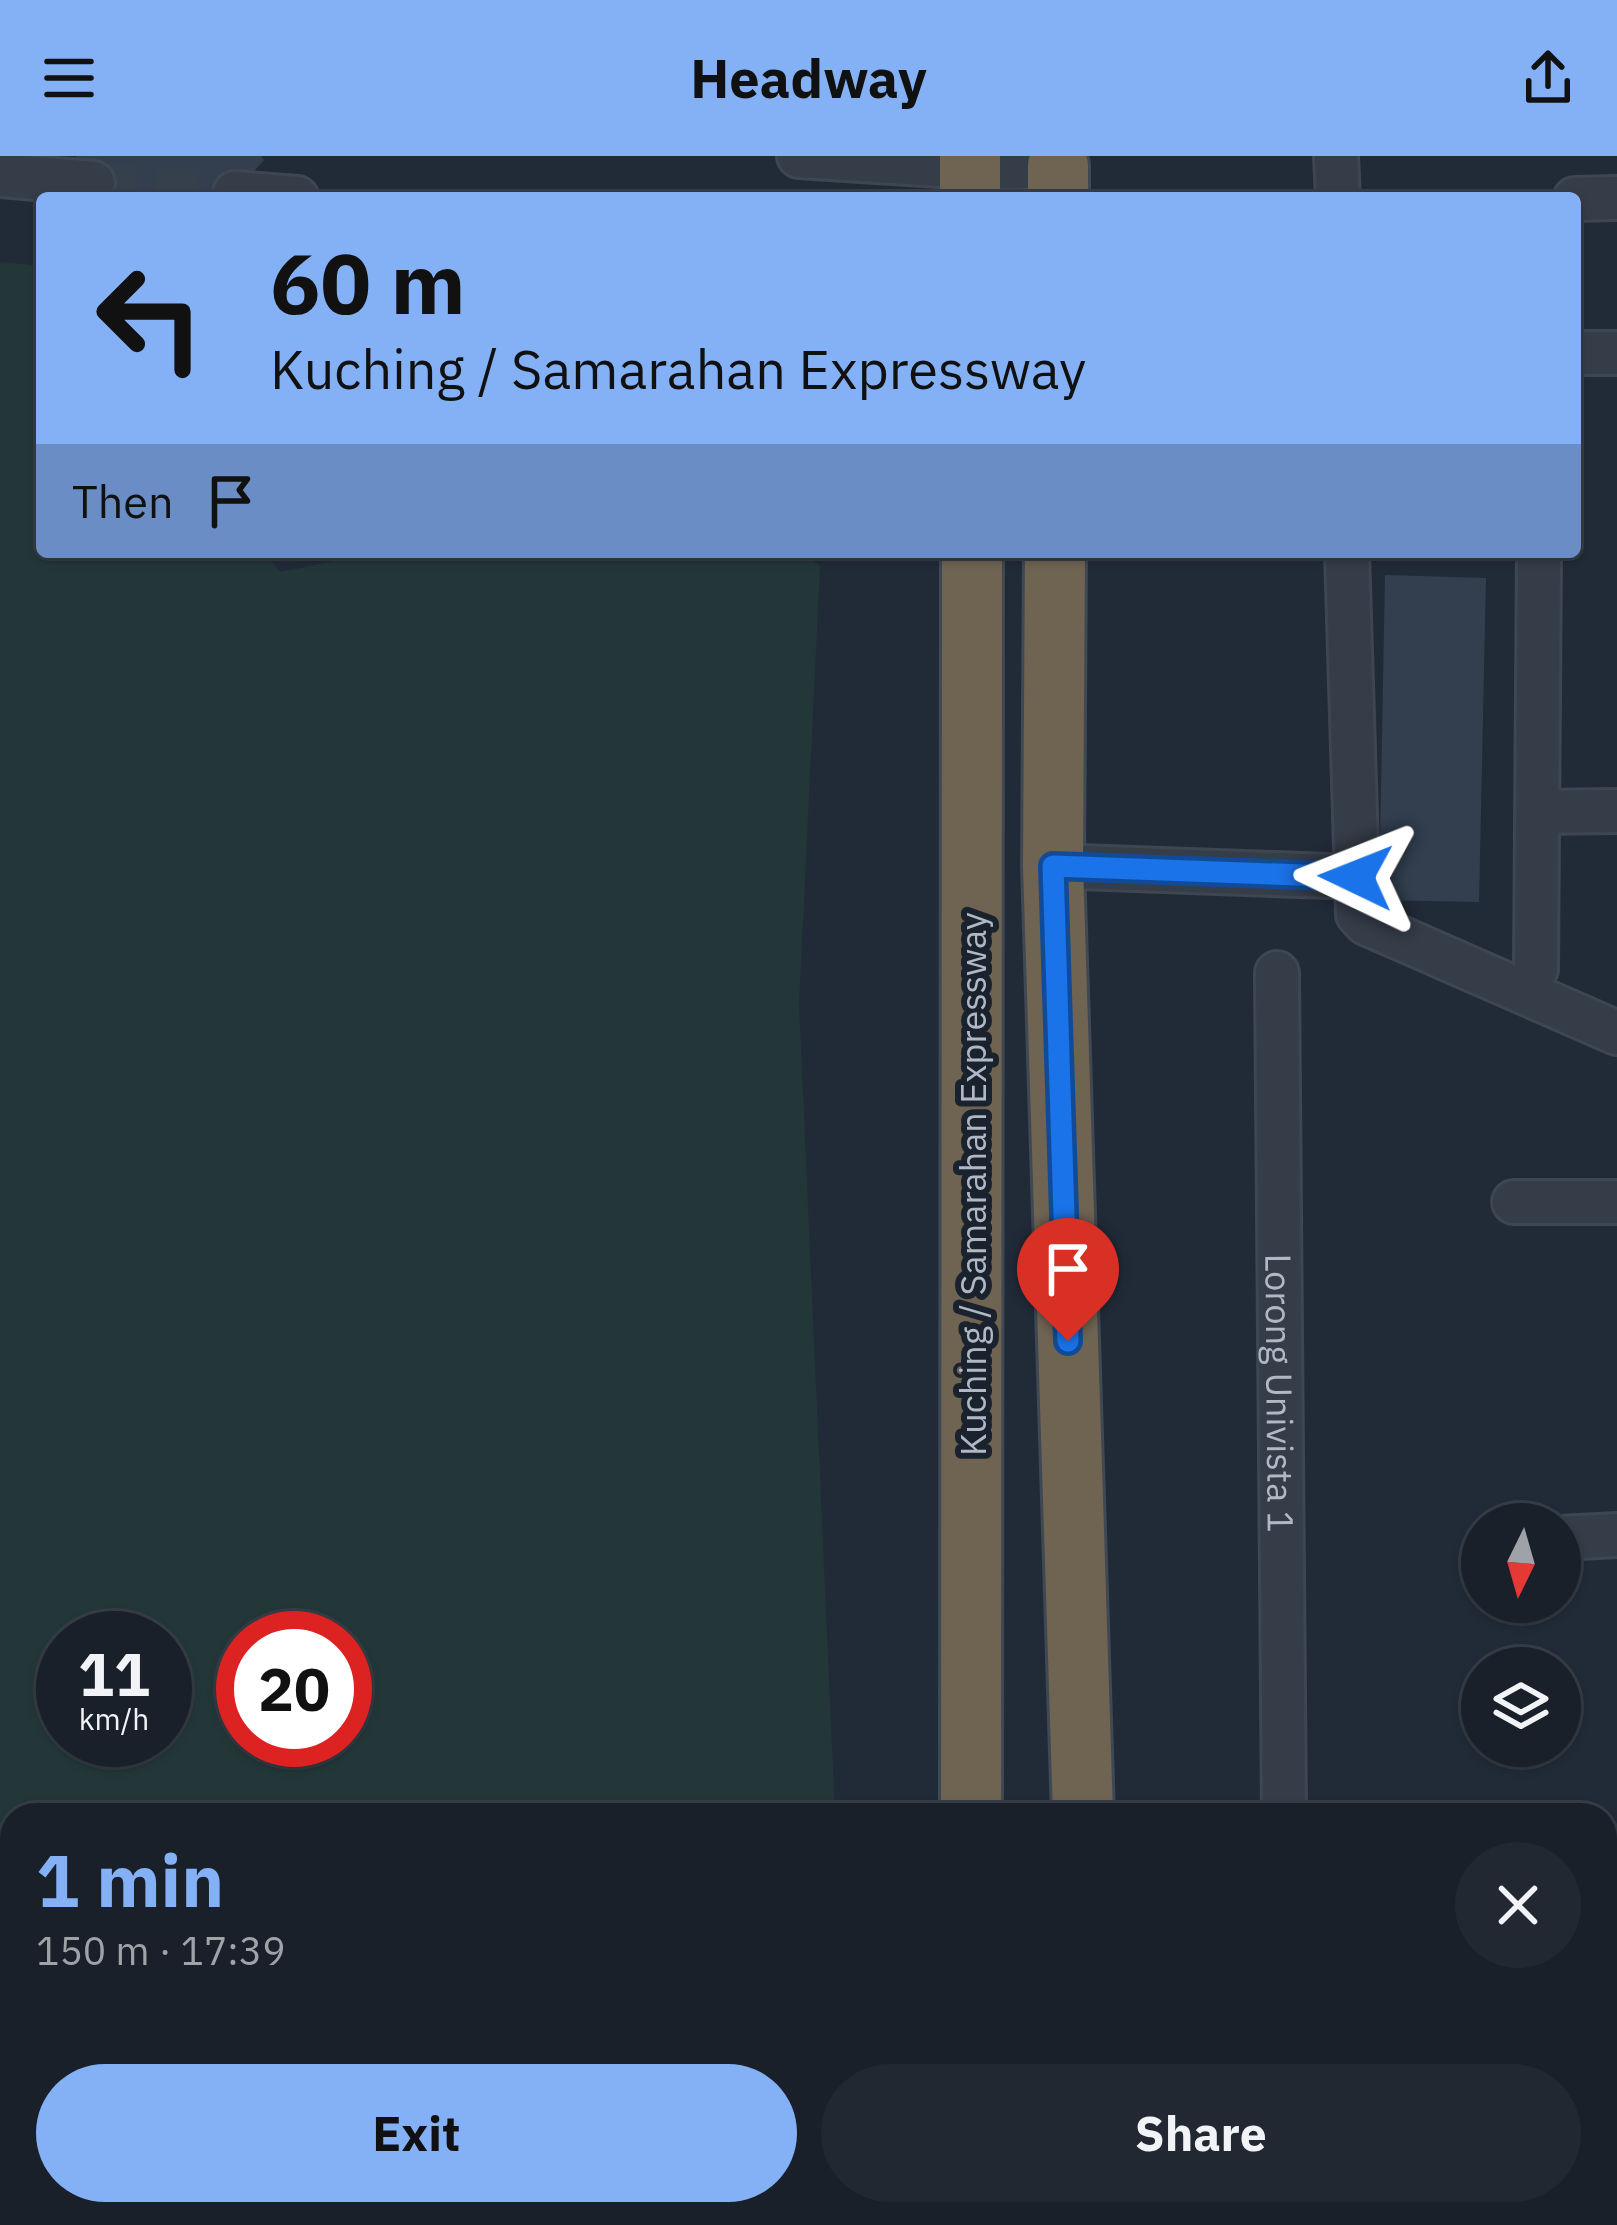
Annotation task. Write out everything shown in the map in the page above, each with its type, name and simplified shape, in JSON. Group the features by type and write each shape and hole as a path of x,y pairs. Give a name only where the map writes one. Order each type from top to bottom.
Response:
{"highway":[{"name":"Kuching / Samarahan Expressway","path":"970,1803 973,558"},
{"path":"1055,558 1053,866 1083,1803"}],"street":[{"path":"799,156 1058,182"},
{"path":"1336,156 1338,192"},
{"path":"0,176 92,183"},
{"path":"1581,199 1617,198"},
{"path":"1581,353 1617,353"},
{"path":"1347,558 1355,904 1366,923 1617,1033"},
{"path":"1537,969 1539,558"},
{"path":"1538,812 1617,811"},
{"path":"1053,866 1356,877"},
{"name":"Lorong Univista 1","path":"1277,973 1284,1803"},
{"path":"1514,1202 1617,1202"},
{"path":"1581,1537 1617,1534"}],"green space":[{"path":"0,262 36,265 36,558 269,558 280,572 349,558 810,558 820,566 799,1004 834,1803 0,1803"}],"building":[{"path":"76,156 261,156 264,160 235,192 98,192"},
{"path":"1385,575 1486,578 1479,902 1379,900"}],"tunnel":[{"path":"93,183 221,192"}],"route":[{"path":"1068,1341 1053,866 1356,877"}]}
